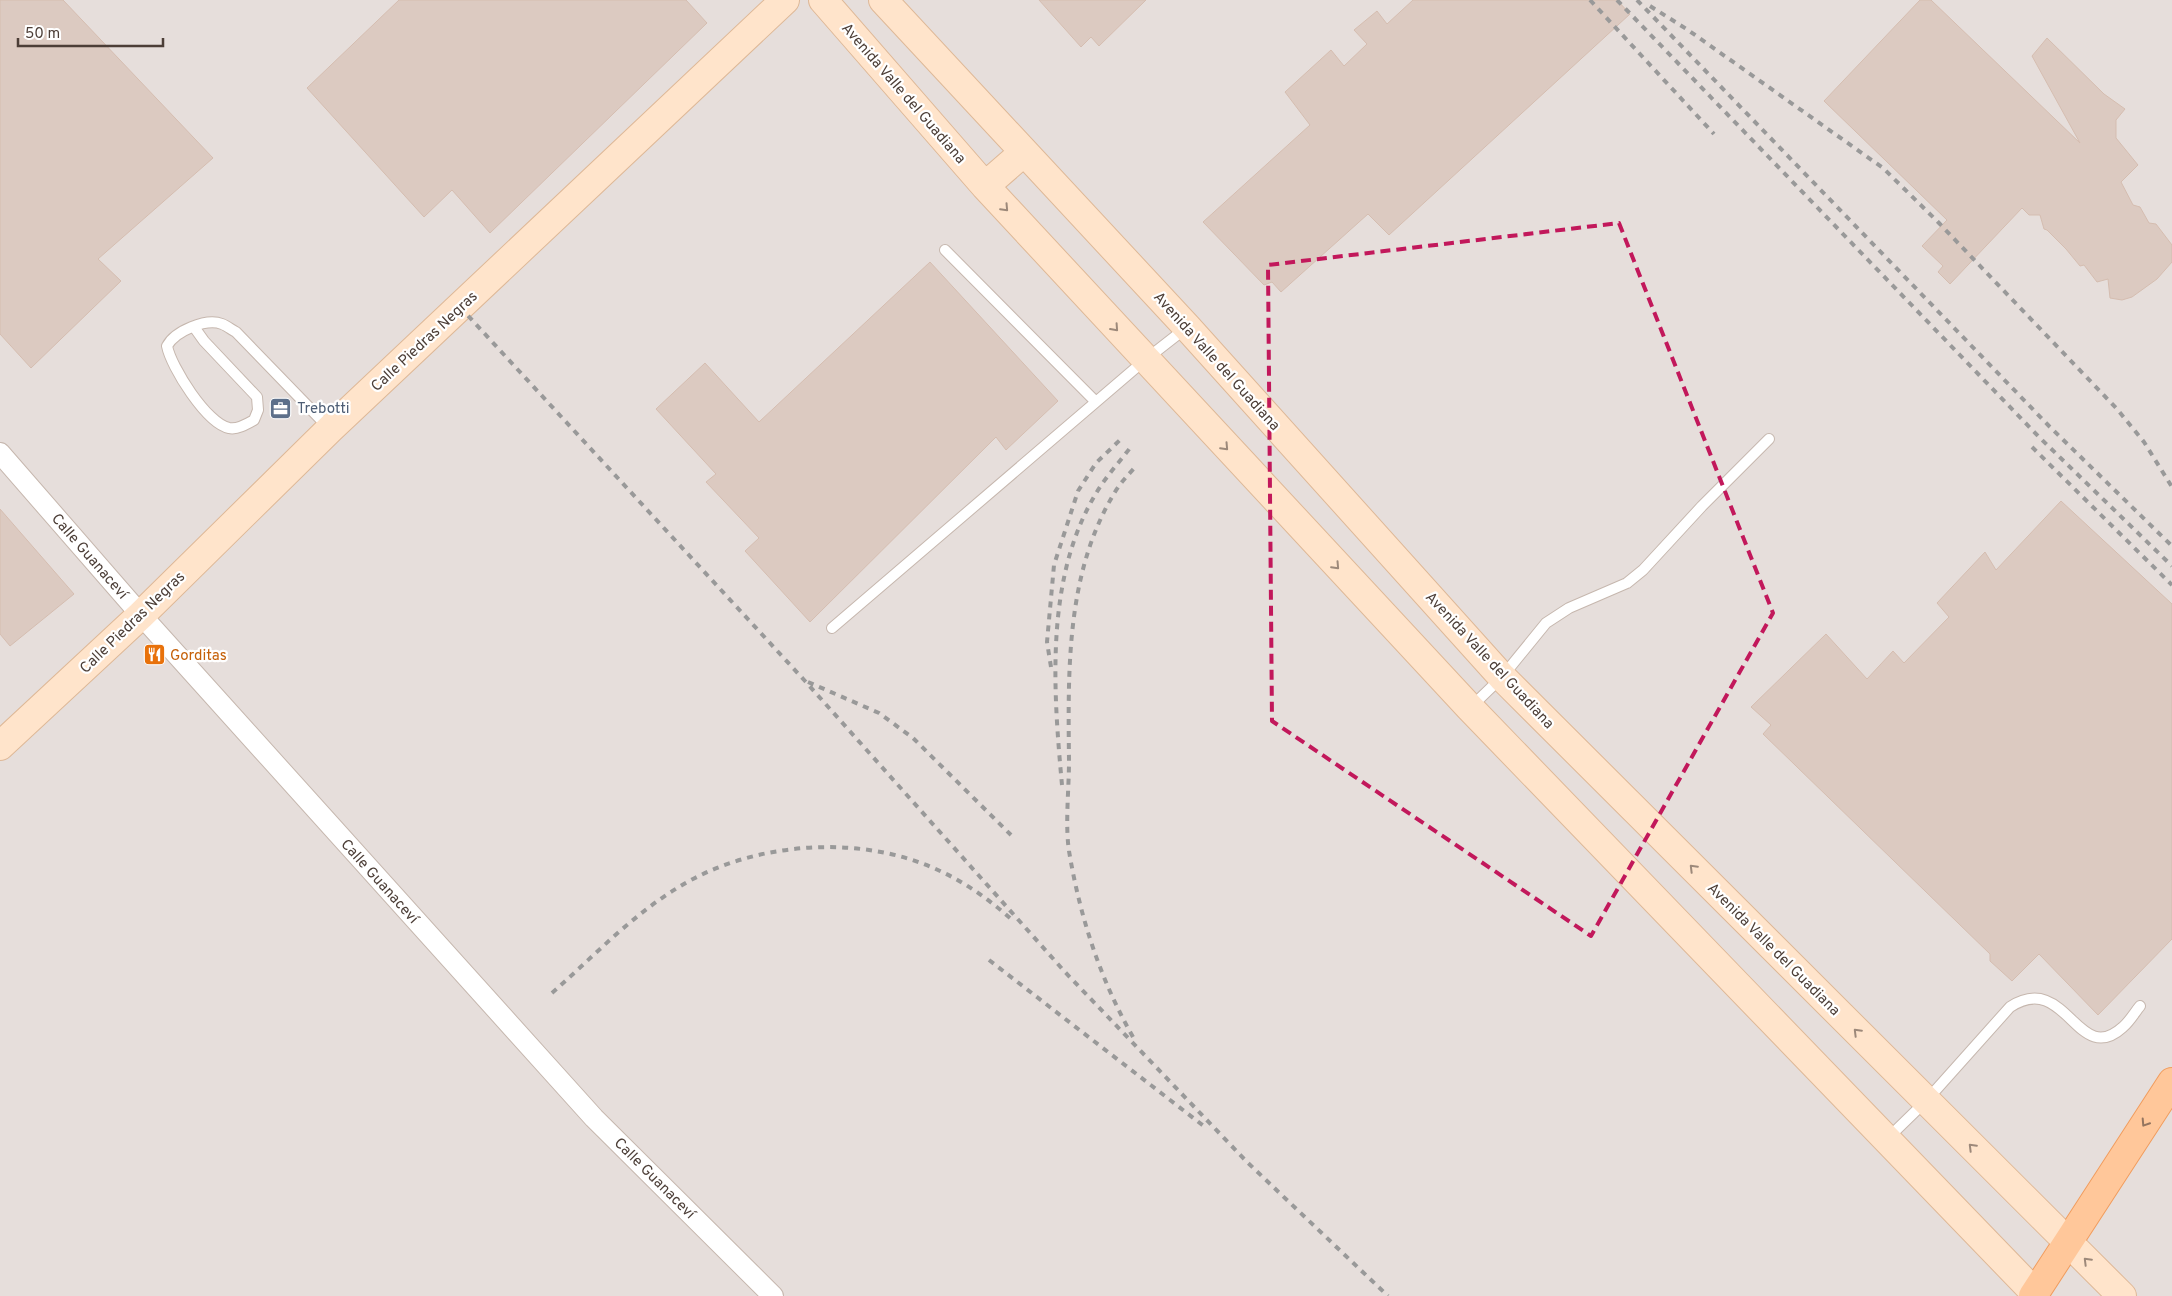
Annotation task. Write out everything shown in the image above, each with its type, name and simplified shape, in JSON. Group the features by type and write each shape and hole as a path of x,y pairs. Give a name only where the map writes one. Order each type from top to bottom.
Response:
{"main road":[{"name":"Calle Piedras Negras","path":"0,746 141,615 330,429 785,0"},
{"name":"Avenida Valle del Guadiana","path":"823,0 985,186 1470,708 2035,1295"},
{"name":"Avenida Valle del Guadiana","path":"883,0 1187,327 1502,676 2122,1296"},
{"path":"985,186 1024,152"},
{"path":"2035,1295 2172,1082"}],"street":[{"name":"Calle Guanaceví","path":"0,453 141,615 594,1118 773,1296"}],"lane":[{"path":"945,250 1096,402"},
{"path":"194,327 204,341 257,397 258,410 254,420 231,429 221,426 206,413 176,368 167,346 171,338 194,327 207,324 221,324 236,332 330,429"},
{"path":"832,628 1145,360 1187,327"},
{"path":"1470,708 1502,676 1546,623 1569,608 1627,583 1643,570 1702,506 1769,439"},
{"path":"1886,1140 1926,1101 2010,1007 2020,1000 2037,997 2051,1002 2082,1031 2092,1036 2103,1037 2113,1034 2123,1027 2140,1006"}],"highlighted area":[{"path":"1619,223 1773,613 1591,936 1272,721 1268,265"}],"shaded area":[{"path":"0,0 2172,0 2172,1296 0,1296"}],"building":[{"path":"0,0 63,0 213,158 98,259 121,281 31,368 0,334"},
{"path":"399,0 686,0 707,23 490,233 452,190 424,217 307,88"},
{"path":"1039,0 1146,0 1099,46 1091,37 1081,47"},
{"path":"1413,0 1617,0 1630,14 1389,235 1368,214 1281,292 1272,282 1264,285 1203,222 1310,125 1285,92 1331,50 1344,66 1367,44 1354,30 1377,11 1387,24"},
{"path":"1920,0 1931,0 2080,143 2032,56 2047,38 2104,94 2125,109 2116,120 2116,138 2138,165 2121,182 2133,205 2140,207 2149,223 2156,224 2172,245 2172,262 2157,279 2132,297 2122,300 2110,298 2108,279 2097,282 2084,265 2080,266 2066,249 2044,229 2040,215 2029,215 2022,208 1950,284 1938,272 1943,266 1922,246 1947,220 1824,101"},
{"path":"930,262 1058,401 1006,450 996,437 810,622 745,551 759,538 706,482 716,474 656,409 705,363 759,422"},
{"path":"2061,501 2172,604 2172,939 2098,1015 2039,954 2012,981 1990,961 1990,954 1763,734 1771,725 1751,707 1826,634 1867,679 1893,651 1904,663 1949,617 1937,603 1985,552 1996,570"},
{"path":"0,509 74,594 10,646 0,634"}],"railway":[{"path":"1590,0 1714,134"},
{"path":"1617,0 2039,437 2172,566"},
{"path":"1637,0 2049,426 2172,546"},
{"path":"1650,6 1688,30 1883,168 1938,222 2117,409 2144,442 2172,487"},
{"path":"460,307 805,681 1065,972 1247,1162 1388,1296"},
{"path":"1051,667 1047,642 1054,565 1078,491 1096,463 1122,438"},
{"path":"2032,447 2172,585"},
{"path":"1062,785 1055,669 1061,591 1070,554 1083,518 1102,484 1130,448"},
{"path":"1133,1037 1101,970 1085,924 1069,851 1067,818 1070,657 1073,622 1079,588 1087,555 1099,523 1117,488 1137,465"},
{"path":"808,682 879,713 913,738 1011,835"},
{"path":"552,993 629,923 679,887 707,872 738,861 770,853 803,848 836,847 869,850 901,857 931,867 952,877 992,903 1010,918"},
{"path":"989,960 1205,1127"}],"place":[{"name":"Trebotti","path":"281,408"},
{"name":"Gorditas","path":"154,655"}]}
